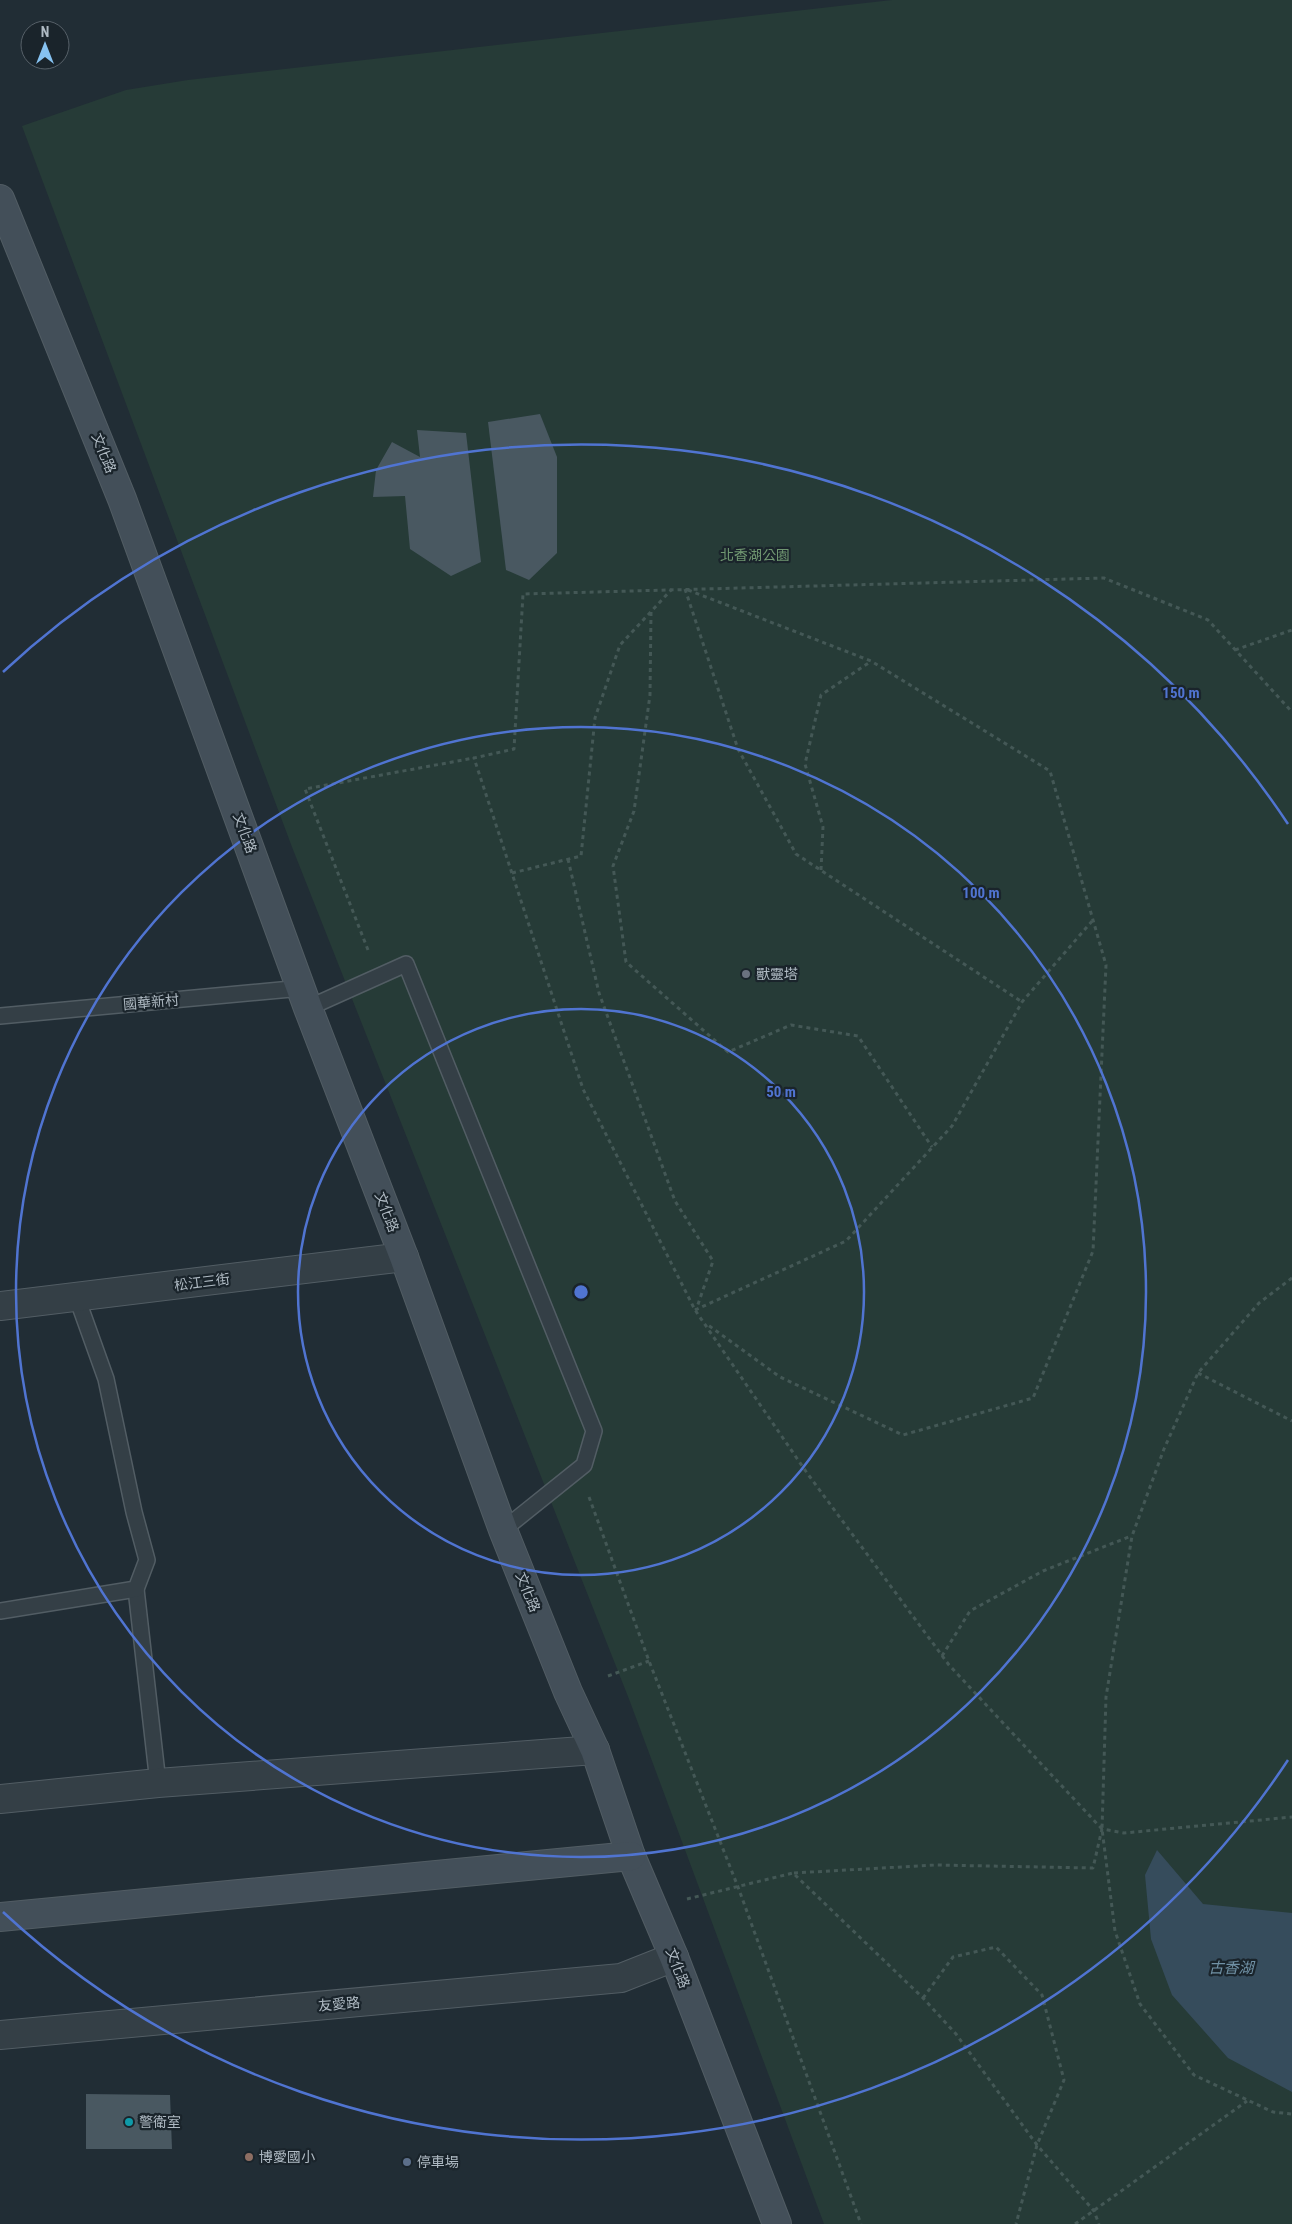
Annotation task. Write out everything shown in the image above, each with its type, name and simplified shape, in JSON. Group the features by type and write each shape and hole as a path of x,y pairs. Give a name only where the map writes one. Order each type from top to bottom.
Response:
{"street":[{"name":"文化路","path":"3,215 122,499 305,998 404,1257 503,1530 568,1692 595,1750 631,1856 674,1956 777,2224"},
{"name":"松江三街","path":"0,1306 404,1257"},
{"path":"0,1799 158,1782 595,1750"},
{"path":"0,1917 631,1856"},
{"name":"友愛路","path":"0,2035 621,1978 674,1956"}],"lane":[{"name":"國華新村","path":"0,1016 305,998 379,977 406,964 594,1431 584,1465"},
{"path":"77,1298 106,1379 134,1512 147,1560 136,1589 158,1782"},
{"path":"503,1530 584,1465"},
{"path":"0,1611 136,1589"}],"path":[{"path":"379,977 305,789 514,749 524,594 1104,578 1208,620 1292,712"},
{"path":"512,873 581,856 595,718 620,645 672,589"},
{"path":"685,589 871,661 1050,771 1106,965 1093,1251 1033,1398 903,1435 780,1377 705,1323"},
{"path":"685,589 738,749 796,854 1022,1002"},
{"path":"651,612 650,695 634,811 613,866 626,962 728,1052 791,1025 858,1036 932,1147"},
{"path":"1235,650 1292,630"},
{"path":"821,870 823,827 805,764 821,695 871,661"},
{"path":"474,758 583,1089 696,1310 807,1473 942,1656 1102,1829 1124,1833 1292,1817"},
{"path":"568,859 598,994 675,1201 713,1261 696,1310"},
{"path":"696,1310 846,1241 952,1126 1022,1002 1092,920"},
{"path":"1292,1278 1259,1303 1198,1373 1164,1449 1132,1536 1106,1698 1102,1829 1115,1932 1140,2004 1194,2075 1273,2112 1292,2114"},
{"path":"1198,1373 1292,1421"},
{"path":"584,1465 589,1498 649,1661 738,1887 861,2224"},
{"path":"942,1656 970,1611 1043,1571 1132,1536"},
{"path":"608,1676 649,1661"},
{"path":"652,1908 793,1873 936,1865 1092,1868 1102,1829"},
{"path":"793,1873 923,1998 956,2034 1036,2145 1094,2211 1099,2224"},
{"path":"923,1998 953,1957 996,1946 1042,1995 1064,2080 1036,2145 1016,2224"},
{"path":"1075,2224 1247,2100"}],"green space":[{"name":"北香湖公園","path":"892,0 1292,0 1292,2224 824,2224 629,1699 292,847 22,126 126,90 188,80"}],"water":[{"name":"古香湖","path":"1157,1850 1203,1904 1292,1913 1292,2092 1228,2058 1172,1995 1151,1939 1145,1875"}],"building":[{"path":"540,414 557,457 557,553 529,580 506,570 488,422"},
{"path":"417,430 466,433 481,562 451,576 410,549 405,496 373,497 376,470 392,442 420,457"},
{"name":"警衛室","path":"86,2094 170,2095 172,2149 86,2149"}],"place":[{"name":"獸靈塔","path":"746,974"},
{"name":"警衛室","path":"129,2122"},
{"name":"博愛國小","path":"249,2157"},
{"name":"停車場","path":"407,2162"}]}
